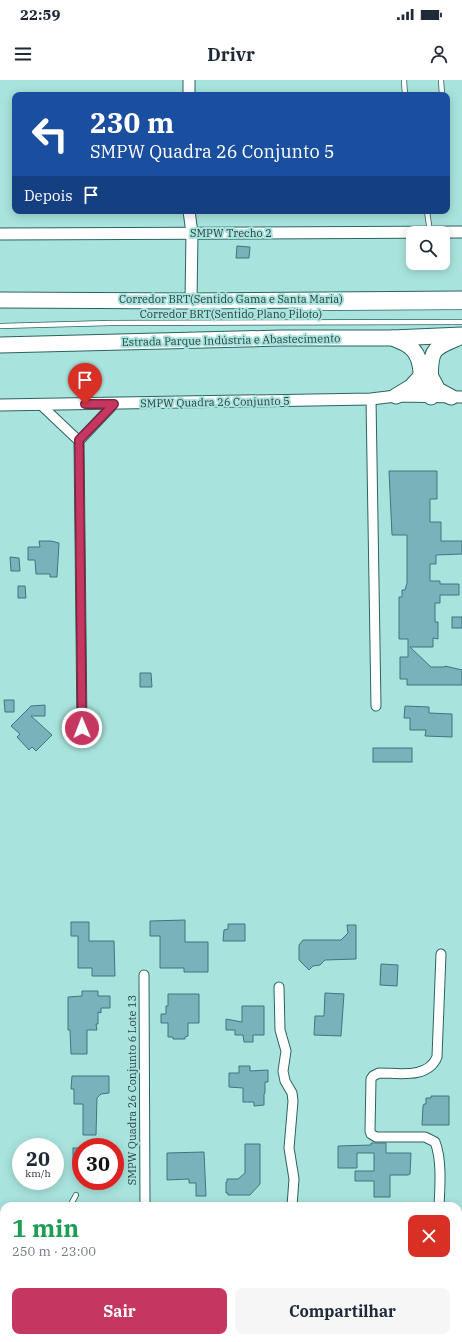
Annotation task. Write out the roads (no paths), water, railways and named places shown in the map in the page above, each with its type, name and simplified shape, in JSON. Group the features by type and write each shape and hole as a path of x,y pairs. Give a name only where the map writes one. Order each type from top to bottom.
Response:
{"highway":[{"path":"0,300 191,301 462,299"},
{"path":"426,397 426,376 435,350 438,347 462,336"},
{"name":"Estrada Parque Indústria e Abastecimento","path":"0,345 281,338 392,338 462,336"},
{"path":"392,338 410,346 415,352 426,376 438,390 457,397"},
{"path":"396,396 426,376"}],"street":[{"path":"189,80 189,92"},
{"path":"190,214 192,233 191,301"},
{"name":"SMPW Trecho 2","path":"0,234 406,232"},
{"name":"SMPW Trecho 2","path":"450,232 462,232"},
{"name":"SMPW Quadra 26 Conjunto 5","path":"0,405 114,404 370,398 396,396 457,397"},
{"path":"370,398 376,706"},
{"path":"82,728 79,440 114,404"},
{"path":"41,405 79,440"},
{"path":"440,1202 440,1179 435,1142 425,1137 376,1137 371,1134 370,1131 371,1079 373,1076 379,1073 423,1072 434,1064 437,1057 441,954"},
{"name":"SMPW Quadra 26 Conjunto 6 Lote 13","path":"144,975 144,1202"},
{"path":"279,987 280,1030 286,1051 283,1071 285,1080 292,1093 293,1101 288,1148 294,1179 292,1202"}],"lane":[{"path":"404,80 405,92"},
{"path":"441,80 442,92"},
{"path":"428,214 429,226"},
{"path":"0,306 23,306"},
{"name":"Corredor BRT(Sentido Gama e Santa Maria)","path":"292,308 462,307"},
{"name":"Corredor BRT(Sentido Plano Piloto)","path":"0,326 118,323 462,322"},
{"path":"72,1202 76,1195"}]}
